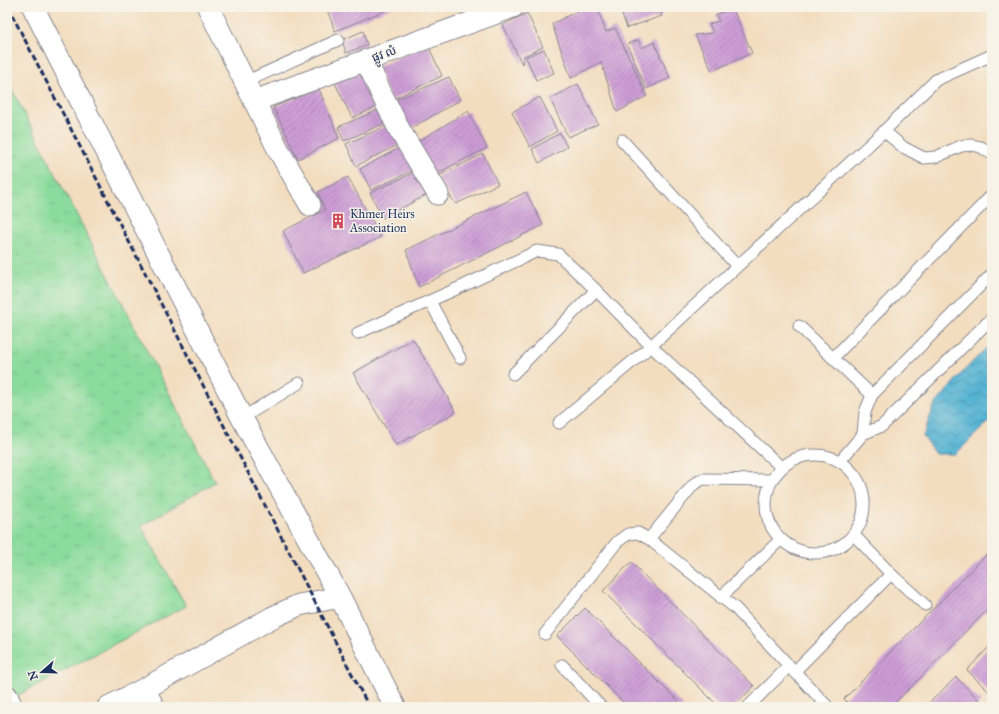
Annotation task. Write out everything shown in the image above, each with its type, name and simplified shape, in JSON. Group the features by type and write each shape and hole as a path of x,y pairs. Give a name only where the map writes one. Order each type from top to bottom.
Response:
{"street":[{"path":"33,7 242,418 340,596 395,707"},
{"path":"208,7 279,151 310,205"},
{"name":"ផ្លូវ លំ","path":"254,101 504,8"},
{"path":"366,60 399,129 438,194"},
{"path":"108,707 299,605 340,596"},
{"path":"144,689 154,707"},
{"path":"7,696 12,707"}],"lane":[{"path":"245,82 338,40"},
{"path":"559,423 651,346 884,131 936,80 992,55"},
{"path":"884,131 903,147 924,158 936,157 961,146 972,145 981,147 992,154"},
{"path":"622,140 737,266"},
{"path":"833,358 992,195"},
{"path":"358,333 537,251 558,254 651,346 781,467"},
{"path":"863,434 865,412 872,395 992,274"},
{"path":"513,374 596,290"},
{"path":"430,301 460,358"},
{"path":"840,461 863,434 882,426 992,318"},
{"path":"799,326 872,395"},
{"path":"242,418 299,383"},
{"path":"809,454 825,455 840,461 855,475 864,495 863,516 854,535 841,546 826,553 810,554 794,549 780,540 771,527 766,511 766,495 771,480 781,467 794,459 809,454"},
{"path":"649,540 694,484 703,479 771,480"},
{"path":"544,634 617,542 628,534 638,533 735,608 828,707"},
{"path":"854,535 891,574 925,605"},
{"path":"721,598 780,540"},
{"path":"748,707 792,669 891,574"},
{"path":"562,665 601,707"}],"green space":[{"path":"7,80 215,482 141,526 186,606 7,701"}],"water":[{"path":"992,342 992,418 956,454 935,454 923,436 934,406 960,375"}],"building":[{"path":"326,7 394,7 335,31"},
{"path":"578,7 597,7 606,32 615,28 647,96 617,112 601,62 571,78 552,24 579,10"},
{"path":"619,7 659,7 662,16 627,28"},
{"path":"732,7 752,53 712,71 695,35 713,33 709,24 719,21 716,15"},
{"path":"527,13 543,47 524,56 522,64 503,25"},
{"path":"363,31 367,45 346,53 342,40"},
{"path":"638,40 642,48 654,42 670,78 646,89 627,44"},
{"path":"428,45 442,76 391,100 377,67"},
{"path":"544,49 554,73 536,80 526,57"},
{"path":"366,71 379,106 352,118 334,81"},
{"path":"449,77 460,100 406,131 391,102"},
{"path":"578,84 598,124 568,137 550,99"},
{"path":"319,89 339,138 298,159 273,107"},
{"path":"540,97 557,131 530,147 512,112"},
{"path":"380,109 385,123 344,141 338,127"},
{"path":"468,111 487,148 432,176 412,145"},
{"path":"390,124 400,144 356,166 346,144"},
{"path":"560,133 567,147 539,163 532,149"},
{"path":"405,145 418,168 371,190 360,169"},
{"path":"483,154 498,184 456,204 436,177"},
{"path":"419,170 430,193 383,218 370,193"},
{"name":"Khmer Heirs Association","path":"348,177 381,237 303,273 283,231 325,210 318,192"},
{"path":"526,192 543,225 419,287 406,250"},
{"path":"413,339 456,412 396,445 353,373"},
{"path":"992,549 992,605 891,707 852,707 844,699"},
{"path":"631,562 754,686 734,707 719,707 603,591"},
{"path":"585,608 684,707 628,707 557,636"},
{"path":"992,644 992,695 967,670"},
{"path":"956,677 981,702 976,707 925,707"}],"railway":[{"path":"8,7 369,707"}],"place":[{"name":"Khmer Heirs Association","path":"338,221"}]}
